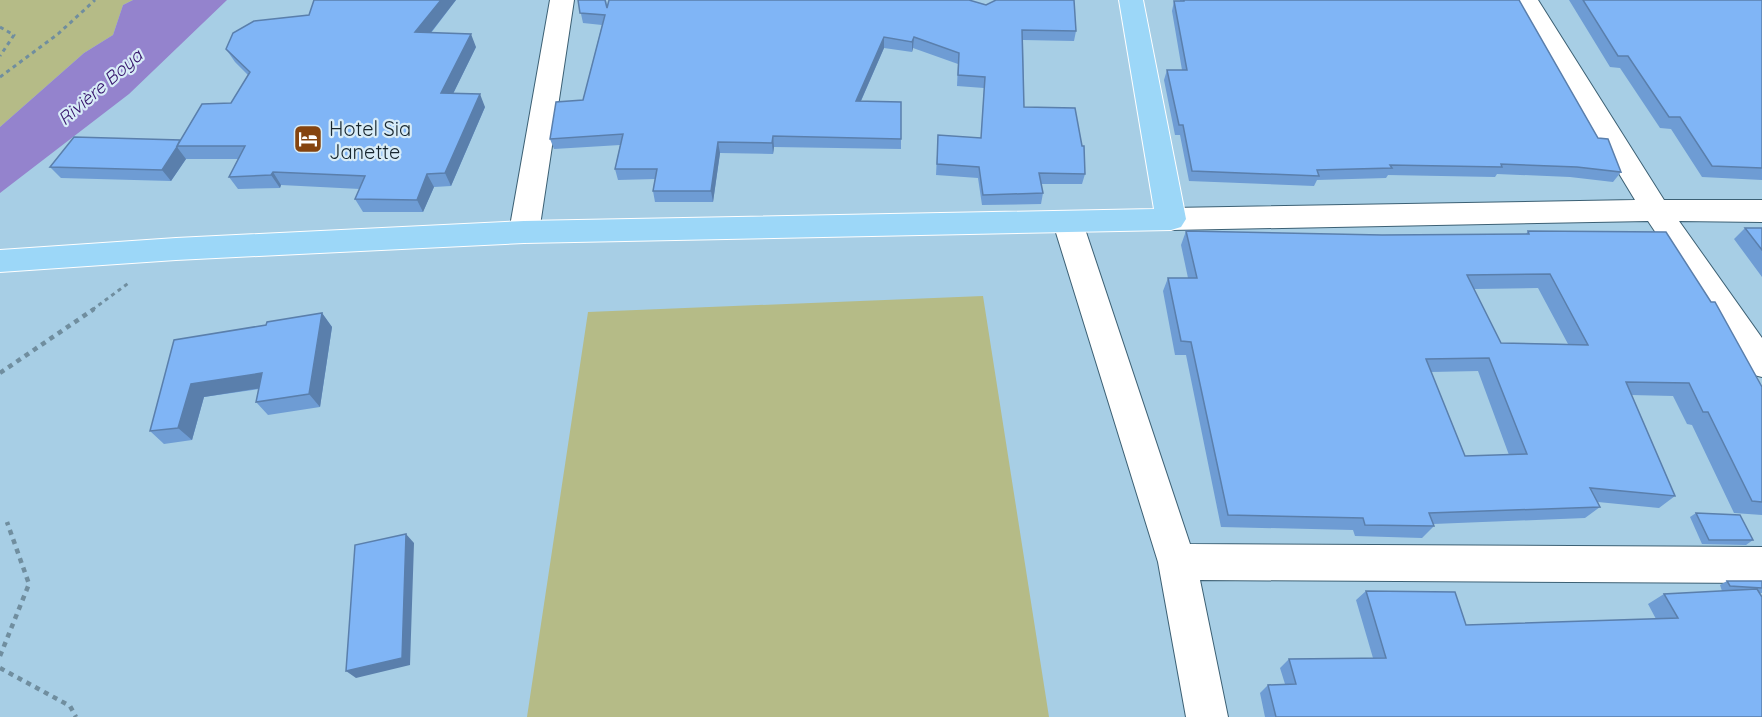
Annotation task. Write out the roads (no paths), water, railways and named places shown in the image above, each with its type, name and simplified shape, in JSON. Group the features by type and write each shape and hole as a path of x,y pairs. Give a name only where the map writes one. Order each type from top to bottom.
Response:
{"highway":[{"path":"0,261 176,249 524,232 1068,223 1171,219 1131,0"}],"street":[{"path":"524,232 562,0"},
{"path":"1526,0 1656,210 1762,364"},
{"path":"1171,219 1656,210 1762,211"},
{"path":"1068,223 1177,562 1208,717"},
{"path":"1177,562 1762,565"}],"water":[{"name":"Rivière Boya","path":"133,0 227,0 129,94 0,193 0,127 84,53 113,35 123,5"}],"place":[{"name":"Hotel Sia Janette","path":"308,139"}]}
